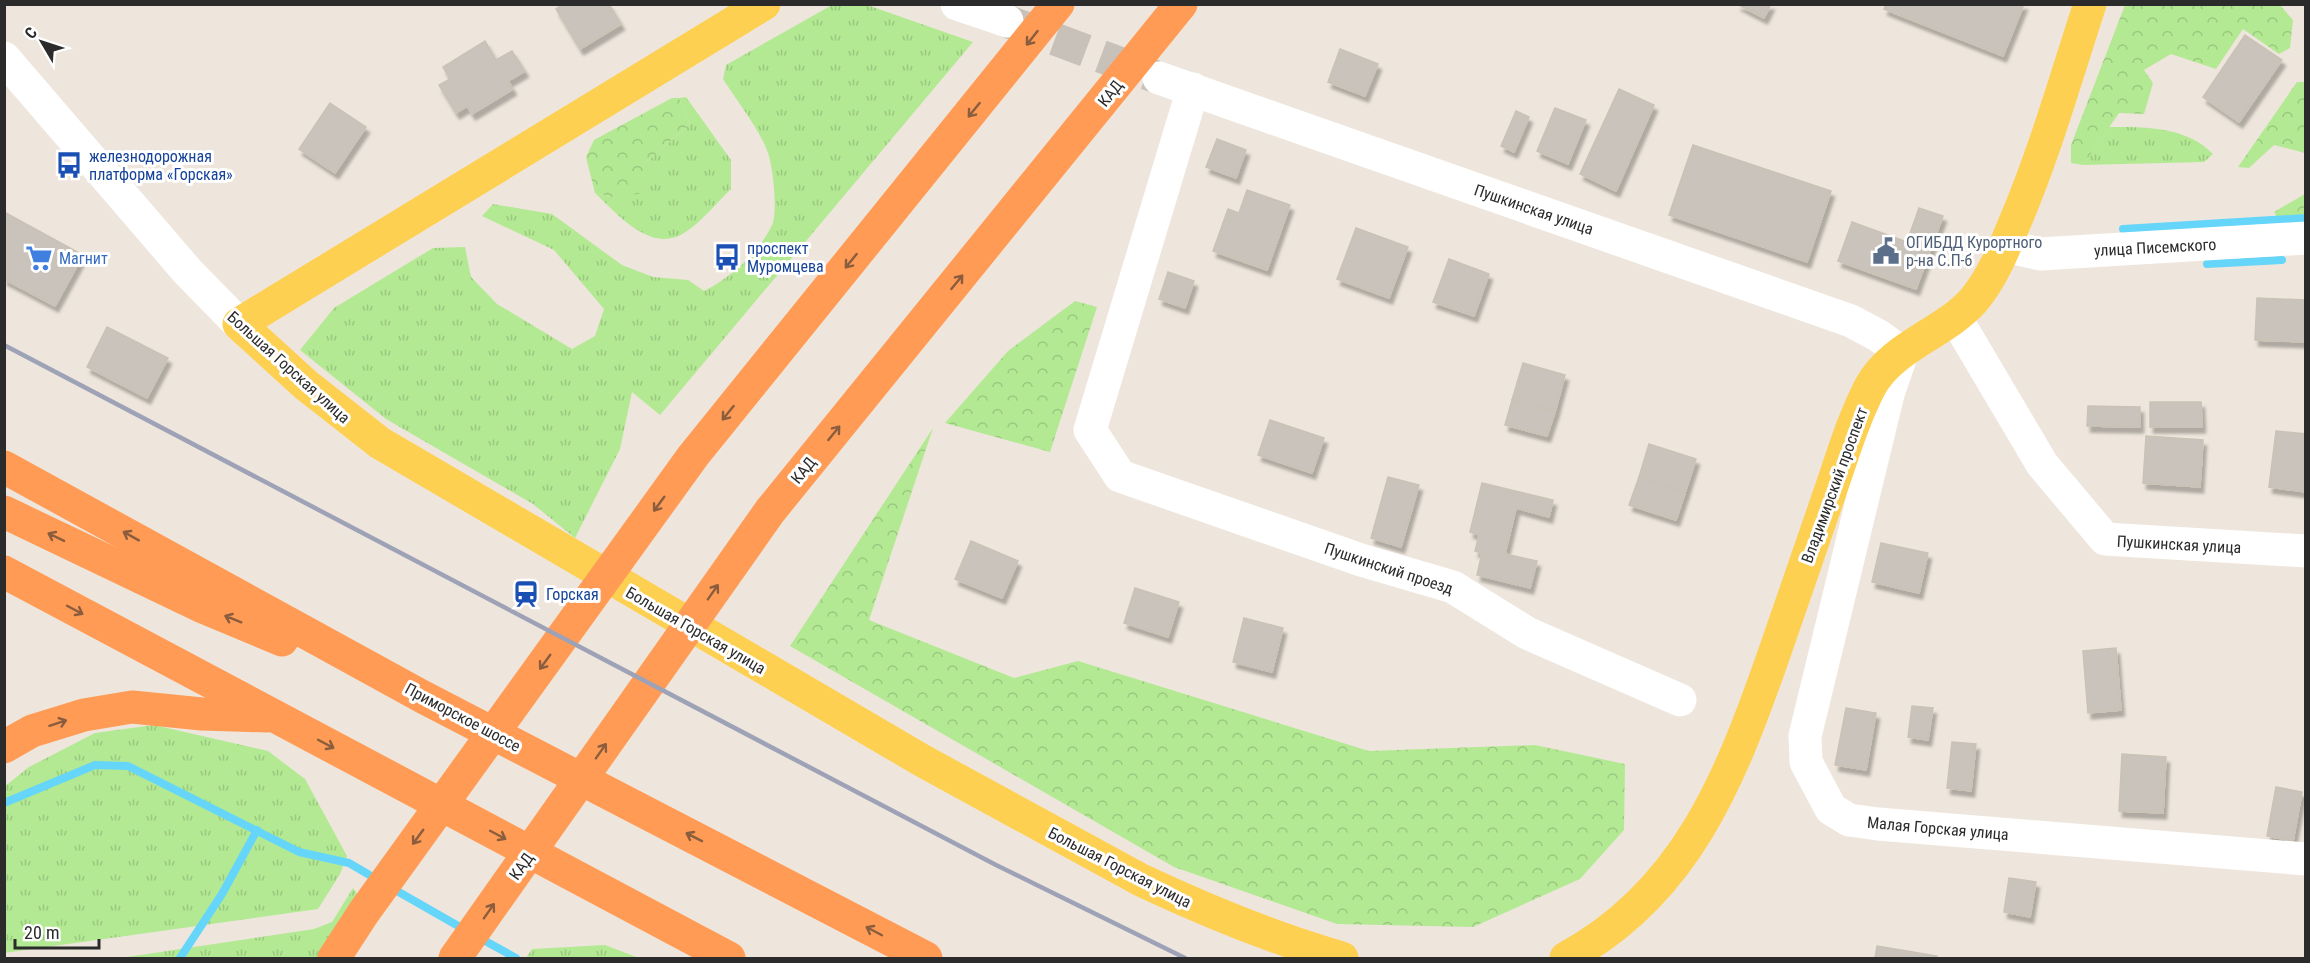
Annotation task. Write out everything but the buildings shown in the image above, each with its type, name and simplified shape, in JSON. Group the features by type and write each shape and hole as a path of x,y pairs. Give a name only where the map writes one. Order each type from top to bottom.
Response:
{"highway":[{"name":"КАД","path":"455,958 770,511 1181,4"},
{"path":"334,958 364,912 693,456 1055,8"},
{"name":"Приморское шоссе","path":"4,467 423,697 926,958"},
{"path":"4,512 203,607 423,697"},
{"path":"4,573 729,958"},
{"path":"4,747 32,732 84,715 132,707 202,714 275,716"},
{"path":"668,926 713,958"}],"main road":[{"path":"240,324 728,14 764,4"},
{"name":"Владимирский проспект","path":"1566,958 1592,949 1631,915 1661,884 1691,844 1715,804 1753,715 1871,386 1883,368 1955,317 1973,301 1989,279 2029,189 2090,4"},
{"name":"Большая Горская улица","path":"240,324 306,385 380,443 822,703 1141,880 1200,908 1277,940 1342,958"}],"street":[{"path":"957,4 1007,21"},
{"name":"Большая Горская улица","path":"4,58 188,272 240,324"},
{"name":"Пушкинская улица","path":"1159,78 1851,321 1879,336 1902,353"},
{"name":"Пушкинский проезд","path":"1193,89 1090,430 1120,476 1361,560 1453,587 1527,633 1680,700"},
{"name":"улица Писемского","path":"2005,246 2040,254 2306,238"},
{"name":"Пушкинская улица","path":"1955,317 2042,464 2105,539 2306,551"},
{"name":"Малая Горская улица","path":"1902,353 1888,394 1805,736 1806,762 1831,809 1849,820 1878,824 2306,859"}],"green space":[{"path":"832,5 870,6 973,42 660,415 632,392 620,449 575,538 533,504 386,419 300,350 334,308 433,248 465,247 471,277 497,304 572,349 595,336 604,309 554,250 482,216 493,204 552,214 622,265 653,277 688,280 704,291 714,286 752,255 772,225 775,211 773,179 768,153 754,126 723,79 726,65"},
{"path":"2125,5 2280,5 2293,20 2290,48 2279,54 2243,29 2216,69 2171,54 2144,70 2153,83 2144,114 2119,113 2083,165 2071,163 2071,145"},
{"path":"2297,82 2305,82 2305,153 2274,145 2249,168 2238,167"},
{"path":"686,97 731,160 731,189 690,229 672,238 659,239 635,229 595,193 615,198 642,166 690,124 679,98"},
{"path":"672,98 679,98 690,124 642,166 648,192 615,198 595,193 586,157 594,140"},
{"path":"2109,127 2151,128 2178,133 2202,145 2213,154 2204,162 2083,165"},
{"path":"2305,194 2305,227 2283,227 2274,212"},
{"path":"1075,301 1097,307 1050,452 945,423 1008,351"},
{"path":"933,428 869,620 1014,678 1078,661 1369,751 1535,745 1625,764 1624,830 1580,879 1473,927 1337,924 1174,867 790,646"},
{"path":"154,725 268,751 305,779 347,856 340,874 318,909 4,953 4,787 29,767 95,733"},
{"path":"353,888 360,898 319,958 120,958 314,929 332,922"},
{"path":"605,945 639,958 526,958 532,949"}],"waterway":[{"path":"2123,229 2306,218"},
{"path":"2207,264 2282,260"},
{"path":"4,803 95,765 128,766 299,852 349,863 378,880"},
{"path":"180,958 222,894 257,830"},
{"path":"390,887 467,931"},
{"path":"478,937 516,958"}],"tunnel":[{"path":"1009,22 1154,76"}],"railway":[{"path":"4,345 996,865 1185,958"}],"place":[{"name":"железнодорожная платформа «Горская»","path":"69,165"},
{"name":"ОГИБДД Курортного р-на С.П-б","path":"1886,251"},
{"name":"проспект Муромцева","path":"727,257"},
{"name":"Магнит","path":"39,258"},
{"name":"Горская","path":"526,594"}]}
